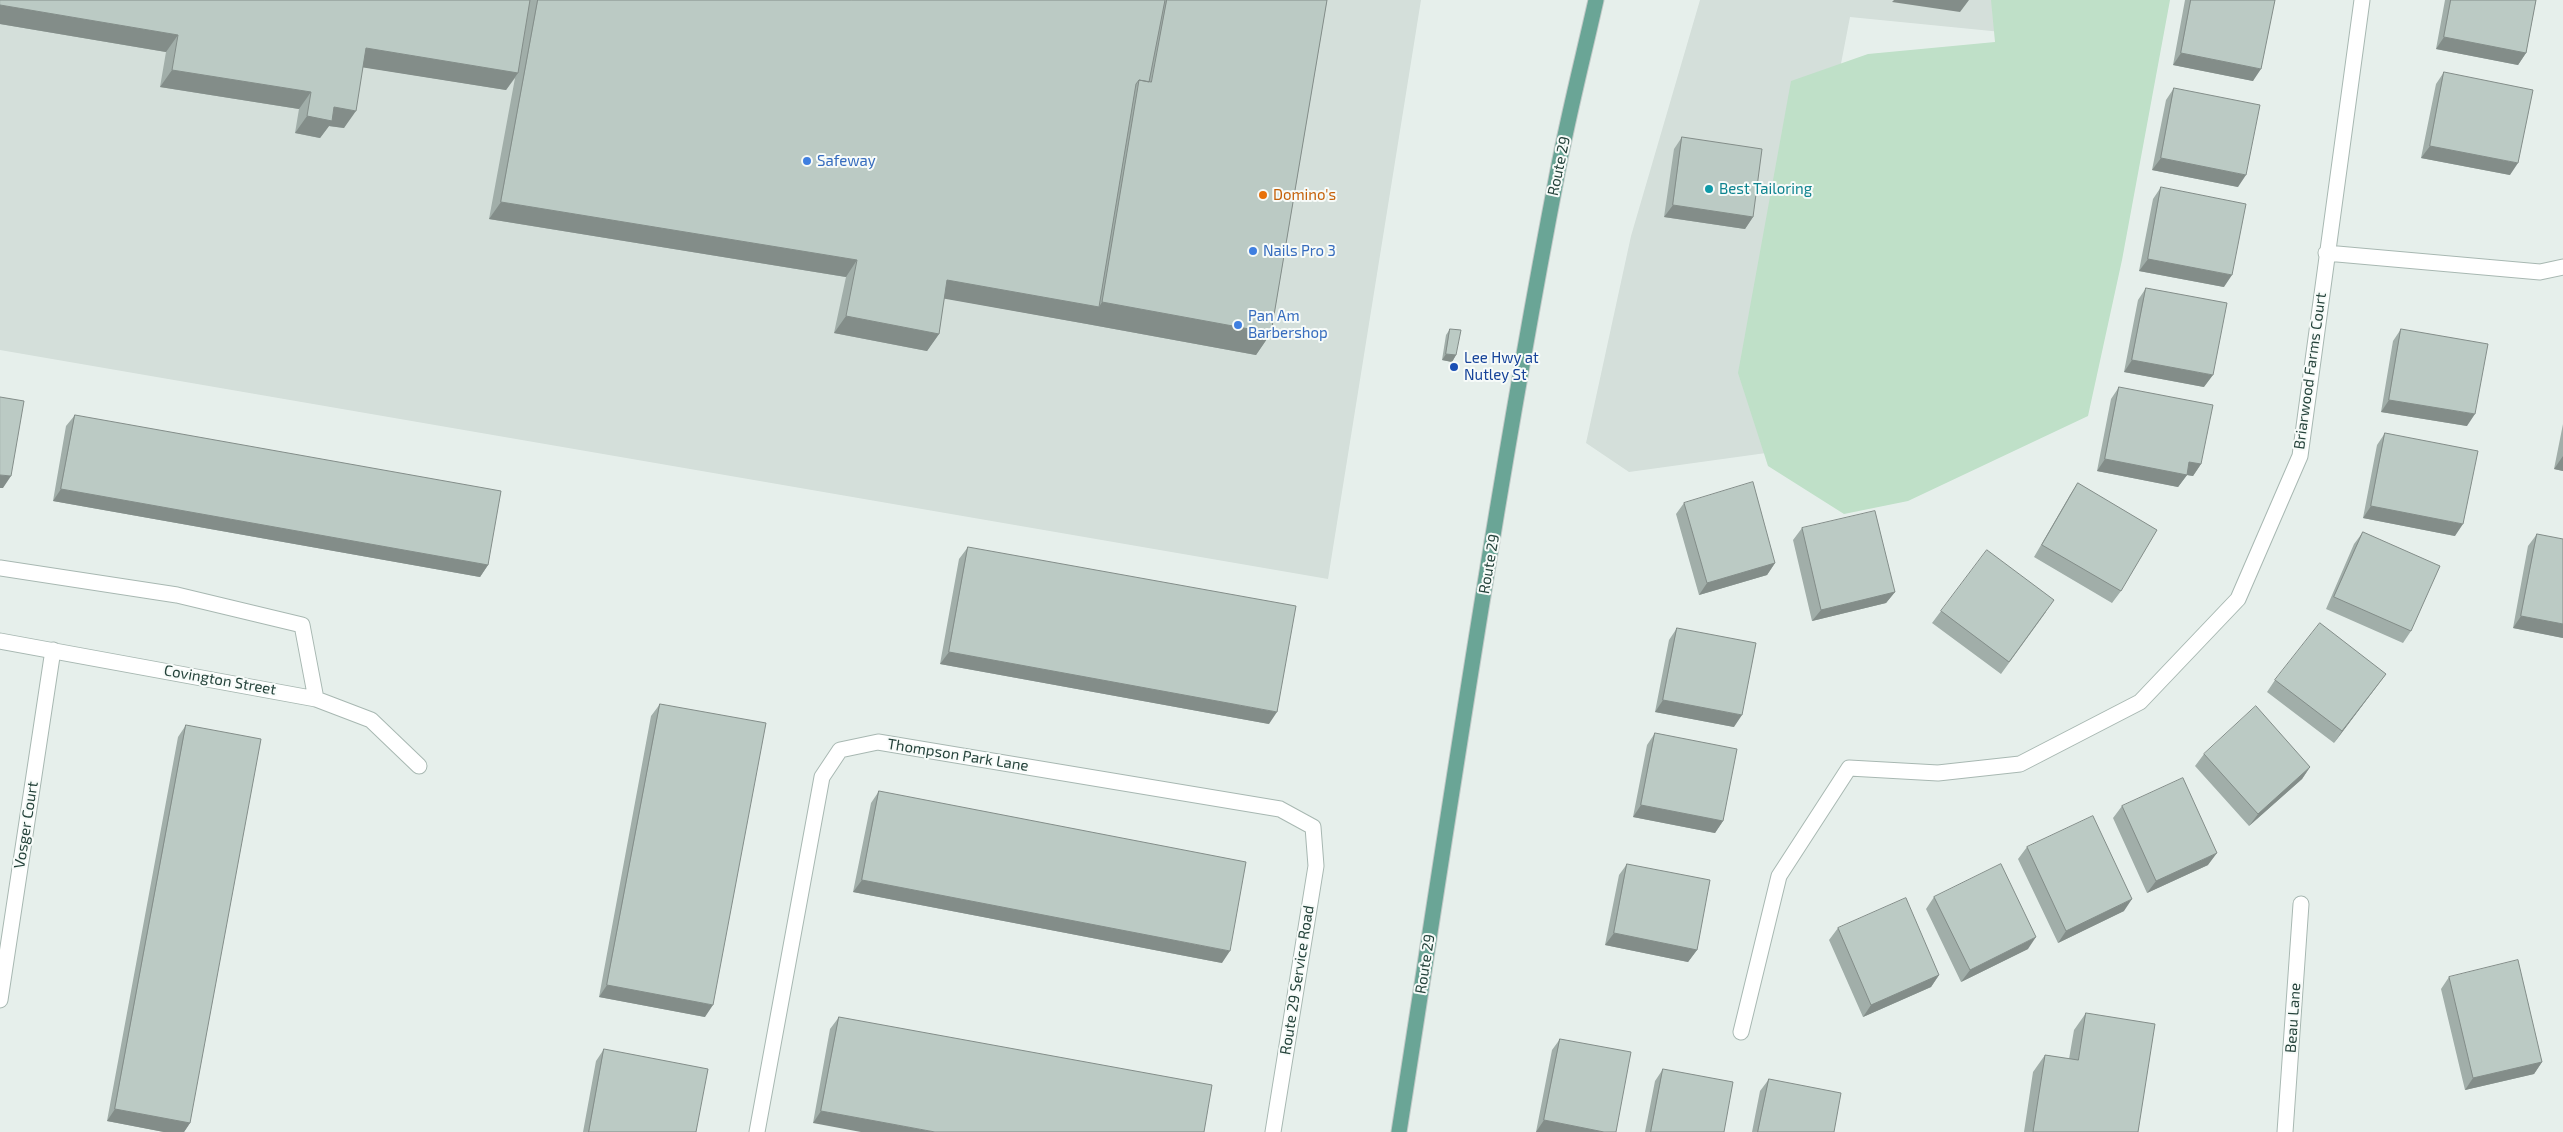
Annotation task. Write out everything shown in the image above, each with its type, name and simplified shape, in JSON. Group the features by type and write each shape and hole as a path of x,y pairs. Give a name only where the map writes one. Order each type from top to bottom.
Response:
{"main road":[{"name":"Route 29","path":"1399,1132 1482,604 1534,302 1557,172 1596,0"}],"street":[{"name":"Briarwood Farms Court","path":"1741,1032 1779,876 1849,768 1938,773 2020,764 2140,702 2238,599 2300,456 2326,253 2362,0"},
{"path":"2326,253 2540,272 2563,267"},
{"path":"0,568 177,595 302,625 316,699"},
{"name":"Covington Street","path":"0,641 316,699 371,720 419,766"},
{"name":"Vosger Court","path":"0,1000 53,650"},
{"name":"Thompson Park Lane","path":"758,1132 822,777 840,750 878,742 908,746 1280,809 1313,827"},
{"name":"Route 29 Service Road","path":"1273,1132 1316,866 1313,827"},
{"name":"Beau Lane","path":"2284,1132 2301,904"}],"shaded area":[{"path":"0,0 1421,0 1328,579 0,350"},
{"path":"1700,0 2050,0 2042,36 1850,17 1766,453 1629,472 1586,443 1631,236"}],"green space":[{"path":"1991,0 2170,0 2122,260 2088,416 1908,501 1844,514 1768,466 1738,373 1791,81 1868,54 1995,42"}],"building":[{"path":"0,0 530,0 518,73 366,48 356,111 334,107 332,121 307,116 311,92 172,70 178,35 0,5"},
{"name":"Safeway","path":"538,0 1165,0 1149,82 1139,80 1136,84 1099,307 947,280 939,334 846,316 857,260 501,202"},
{"path":"1167,0 1327,0 1271,333 1102,302 1139,80 1151,82"},
{"path":"2191,0 2275,0 2261,69 2181,53"},
{"path":"2451,0 2536,0 2526,53 2444,37"},
{"path":"2444,72 2533,90 2518,163 2430,146"},
{"path":"2174,88 2260,105 2246,175 2161,158"},
{"name":"Best Tailoring","path":"1682,137 1762,149 1753,217 1673,205"},
{"path":"2161,187 2246,204 2232,275 2148,259"},
{"path":"2146,288 2227,303 2213,375 2132,360"},
{"path":"1450,329 1461,330 1456,355 1446,354"},
{"path":"2401,329 2488,344 2475,414 2389,400"},
{"path":"2119,387 2213,405 2201,464 2189,462 2187,475 2105,459"},
{"path":"0,397 24,401 11,476 0,475"},
{"path":"75,415 501,491 488,565 61,489"},
{"path":"2385,433 2478,451 2463,524 2371,506"},
{"path":"1753,482 1775,563 1707,583 1684,503"},
{"path":"2078,483 2157,530 2121,591 2042,545"},
{"path":"1875,511 1895,592 1821,610 1802,528"},
{"path":"2363,532 2440,566 2411,631 2334,597"},
{"path":"2537,534 2563,539 2563,624 2521,616"},
{"path":"968,547 1296,606 1277,712 949,652"},
{"path":"1987,550 2054,600 2009,662 1941,611"},
{"path":"2320,623 2386,674 2342,731 2275,680"},
{"path":"1677,628 1756,643 1742,715 1663,700"},
{"path":"660,704 766,723 713,1005 607,985"},
{"path":"2256,706 2310,767 2258,814 2204,754"},
{"path":"186,725 261,739 190,1123 115,1109"},
{"path":"1655,733 1737,749 1723,821 1641,805"},
{"path":"2183,778 2217,853 2156,881 2122,806"},
{"path":"879,791 1246,862 1230,951 862,880"},
{"path":"2093,816 2132,899 2066,931 2027,847"},
{"path":"1627,864 1710,880 1697,950 1614,933"},
{"path":"2001,864 2036,937 1970,970 1934,897"},
{"path":"1906,898 1939,975 1871,1005 1838,928"},
{"path":"2518,960 2542,1062 2473,1078 2449,977"},
{"path":"2086,1013 2155,1024 2138,1132 2033,1132 2045,1055 2078,1060"},
{"path":"839,1017 1212,1085 1204,1132 935,1132 821,1111"},
{"path":"1560,1039 1631,1052 1616,1132 1604,1132 1544,1120"},
{"path":"604,1049 708,1069 696,1132 589,1132"},
{"path":"1663,1069 1733,1082 1724,1132 1651,1132"},
{"path":"1769,1079 1841,1093 1834,1132 1758,1132"}],"place":[{"name":"Safeway","path":"807,161"},
{"name":"Best Tailoring","path":"1709,189"},
{"name":"Domino's","path":"1263,195"},
{"name":"Nails Pro 3","path":"1253,251"},
{"name":"Pan Am Barbershop","path":"1238,325"},
{"name":"Lee Hwy at Nutley St","path":"1454,367"}]}
